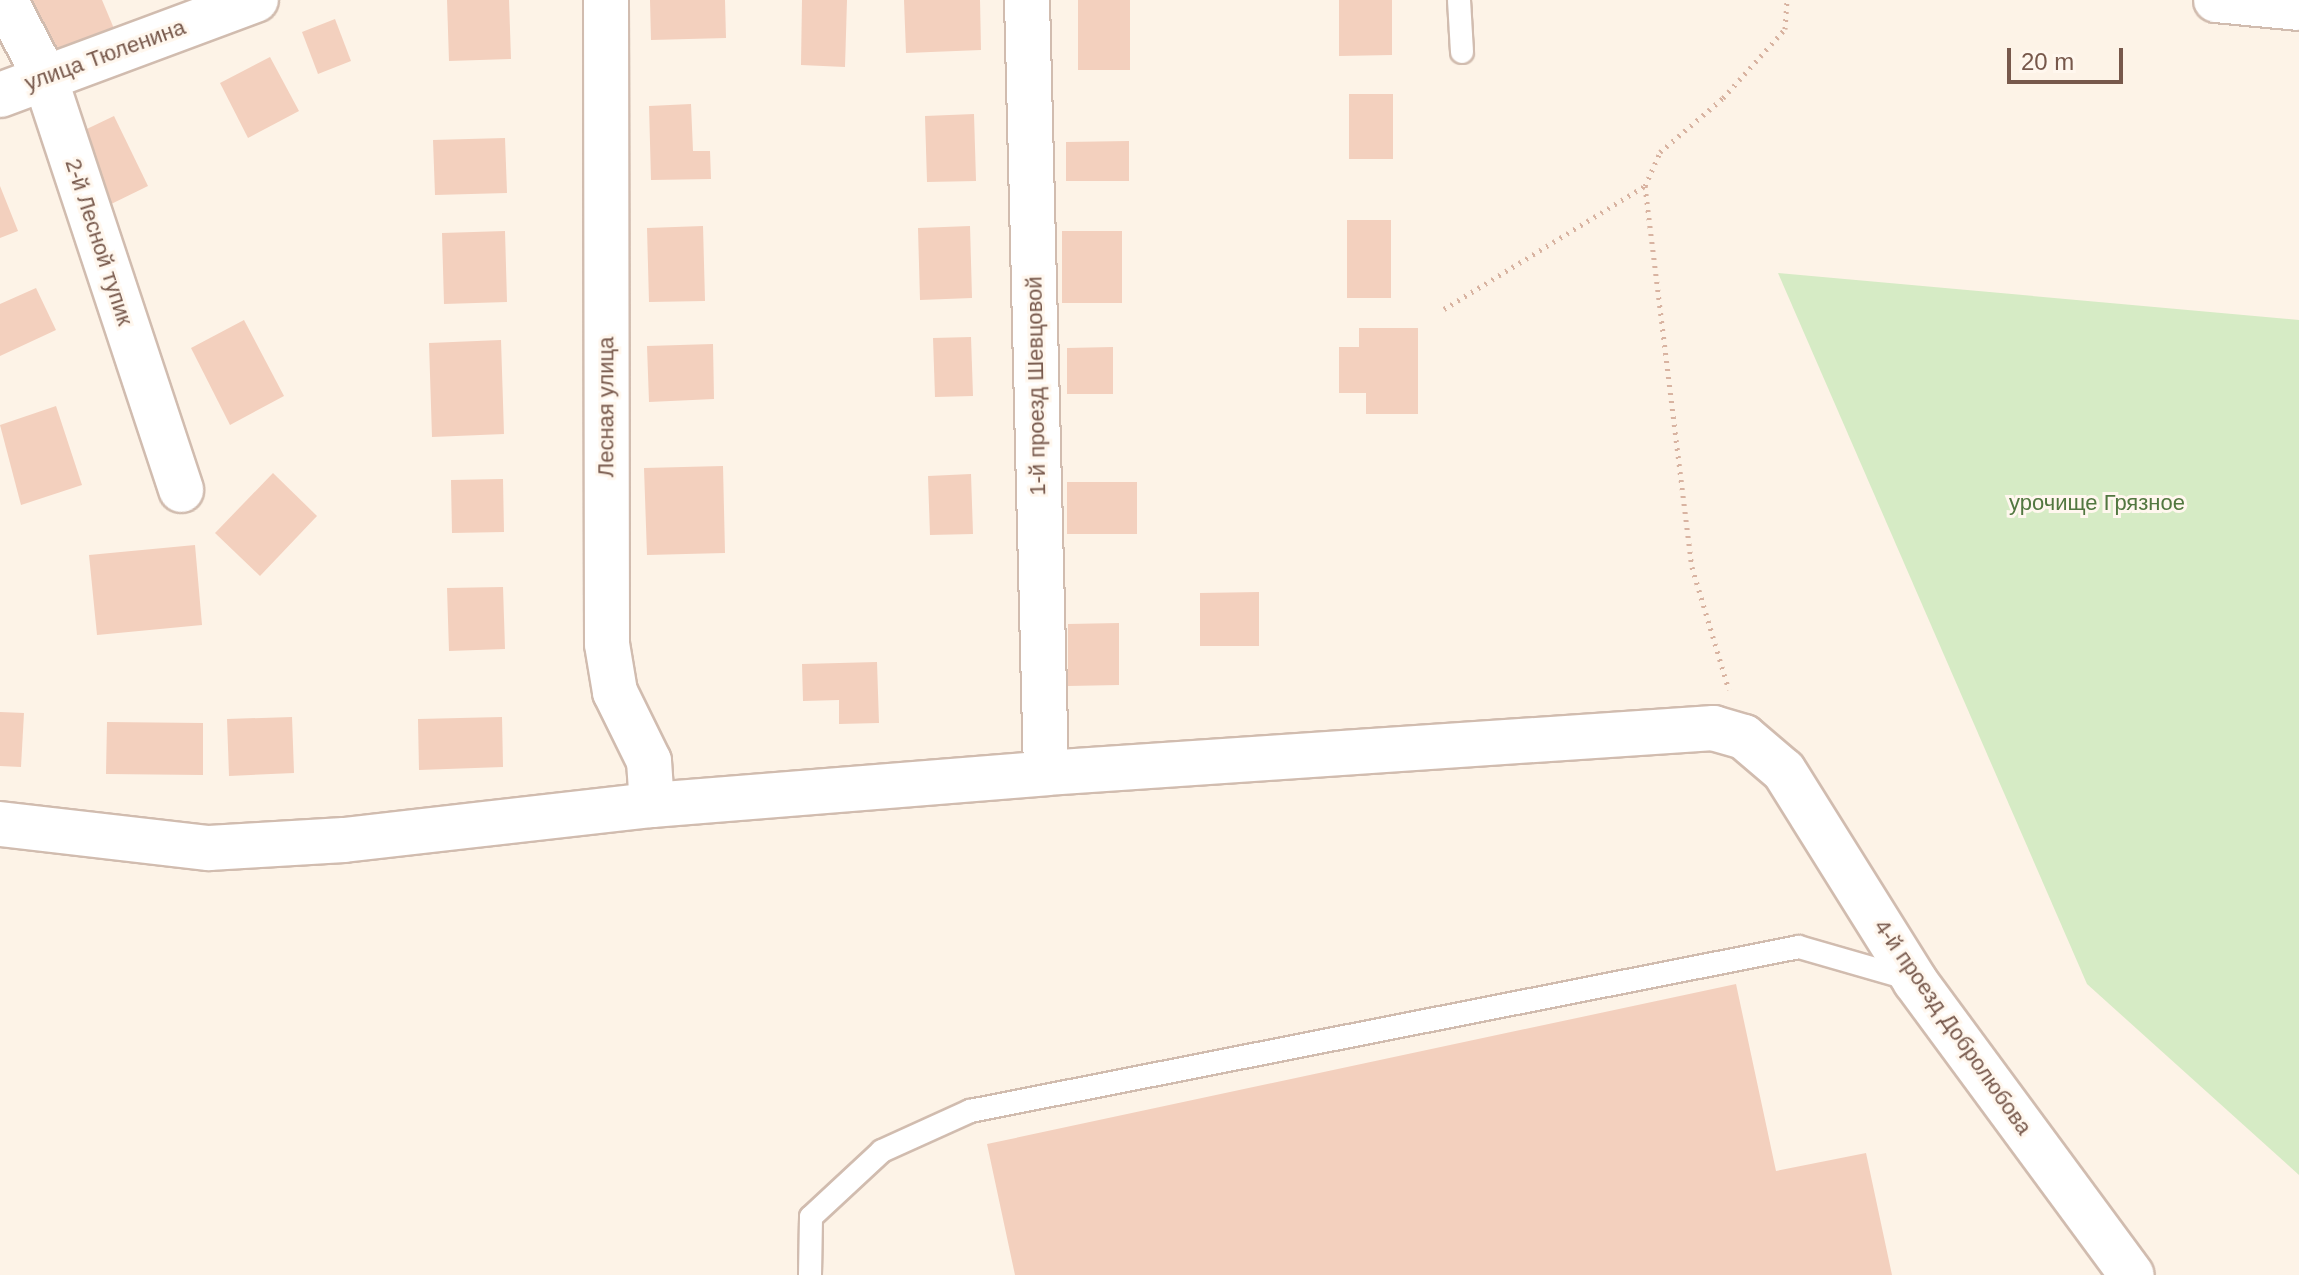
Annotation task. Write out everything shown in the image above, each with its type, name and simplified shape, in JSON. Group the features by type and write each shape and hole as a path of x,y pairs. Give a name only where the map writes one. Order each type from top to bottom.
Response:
{"street":[{"name":"2-й Лесной тупик","path":"5,0 44,75 181,490"},
{"name":"улица Тюленина","path":"0,95 44,75 256,0"},
{"name":"Лесная улица","path":"606,0 607,644 615,692 649,761 652,805"},
{"name":"1-й проезд Шевцовой","path":"1027,0 1046,773"},
{"path":"2216,0 2282,5"},
{"path":"0,824 209,848 344,840 652,805 1046,773 1713,728 1744,737"},
{"name":"4-й проезд Добролюбова","path":"1744,737 1784,771 1915,981 2132,1275"}],"lane":[{"path":"1459,0 1462,52"},
{"path":"810,1275 811,1217 882,1151 970,1111 1799,947 1915,981"}],"path":[{"path":"1744,737 1692,567 1645,186 1660,152 1723,98 1785,29 1787,0"},
{"path":"1444,309 1645,186"}],"green space":[{"name":"урочище Грязное","path":"1778,273 2299,320 2299,1175 2087,984"}],"building":[{"path":"21,0 102,0 115,31 46,60"},
{"path":"447,0 509,0 511,59 449,61"},
{"path":"650,0 725,0 726,38 651,40"},
{"path":"802,0 847,0 845,67 801,65"},
{"path":"904,0 980,0 981,50 906,53"},
{"path":"1078,0 1130,0 1130,70 1078,70"},
{"path":"1339,0 1392,0 1392,55 1339,56"},
{"path":"335,19 351,61 318,74 302,32"},
{"path":"270,57 299,111 248,138 220,83"},
{"path":"1349,94 1393,94 1393,159 1349,159"},
{"path":"691,104 693,151 710,151 711,179 651,180 649,106"},
{"path":"974,114 976,181 927,182 925,116"},
{"path":"114,116 148,186 103,208 70,137"},
{"path":"505,138 507,193 435,195 433,140"},
{"path":"1129,141 1129,181 1066,181 1066,142"},
{"path":"0,186 18,231 0,238"},
{"path":"1347,220 1391,220 1391,298 1347,298"},
{"path":"703,226 705,301 649,302 647,228"},
{"path":"970,226 972,298 920,300 918,228"},
{"path":"505,231 507,302 444,304 442,233"},
{"path":"1062,231 1122,231 1122,303 1062,303"},
{"path":"36,288 56,330 0,356 0,304"},
{"path":"244,320 284,396 230,425 191,348"},
{"path":"1359,328 1418,328 1418,414 1366,414 1366,393 1339,393 1339,347 1359,347"},
{"path":"971,337 973,396 935,397 933,338"},
{"path":"501,340 504,434 432,437 429,343"},
{"path":"713,344 714,399 649,402 647,346"},
{"path":"1113,347 1113,394 1067,394 1067,348"},
{"path":"56,406 82,485 21,505 0,425"},
{"path":"723,466 725,553 647,555 644,468"},
{"path":"273,473 317,516 260,576 215,533"},
{"path":"971,474 973,534 930,535 928,476"},
{"path":"503,479 504,532 452,533 451,480"},
{"path":"1067,482 1137,482 1137,534 1067,534"},
{"path":"195,545 202,625 97,635 89,555"},
{"path":"503,587 505,649 449,651 447,588"},
{"path":"1259,592 1259,646 1200,646 1200,593"},
{"path":"1119,623 1119,685 1068,686 1068,624"},
{"path":"877,662 879,723 839,724 839,700 803,701 802,664"},
{"path":"0,712 24,713 21,767 0,766"},
{"path":"292,717 294,773 229,776 227,719"},
{"path":"502,717 503,767 419,770 418,719"},
{"path":"107,722 203,723 203,775 106,774"},
{"path":"1736,984 1776,1171 1866,1153 1892,1275 1015,1275 987,1144"}]}
